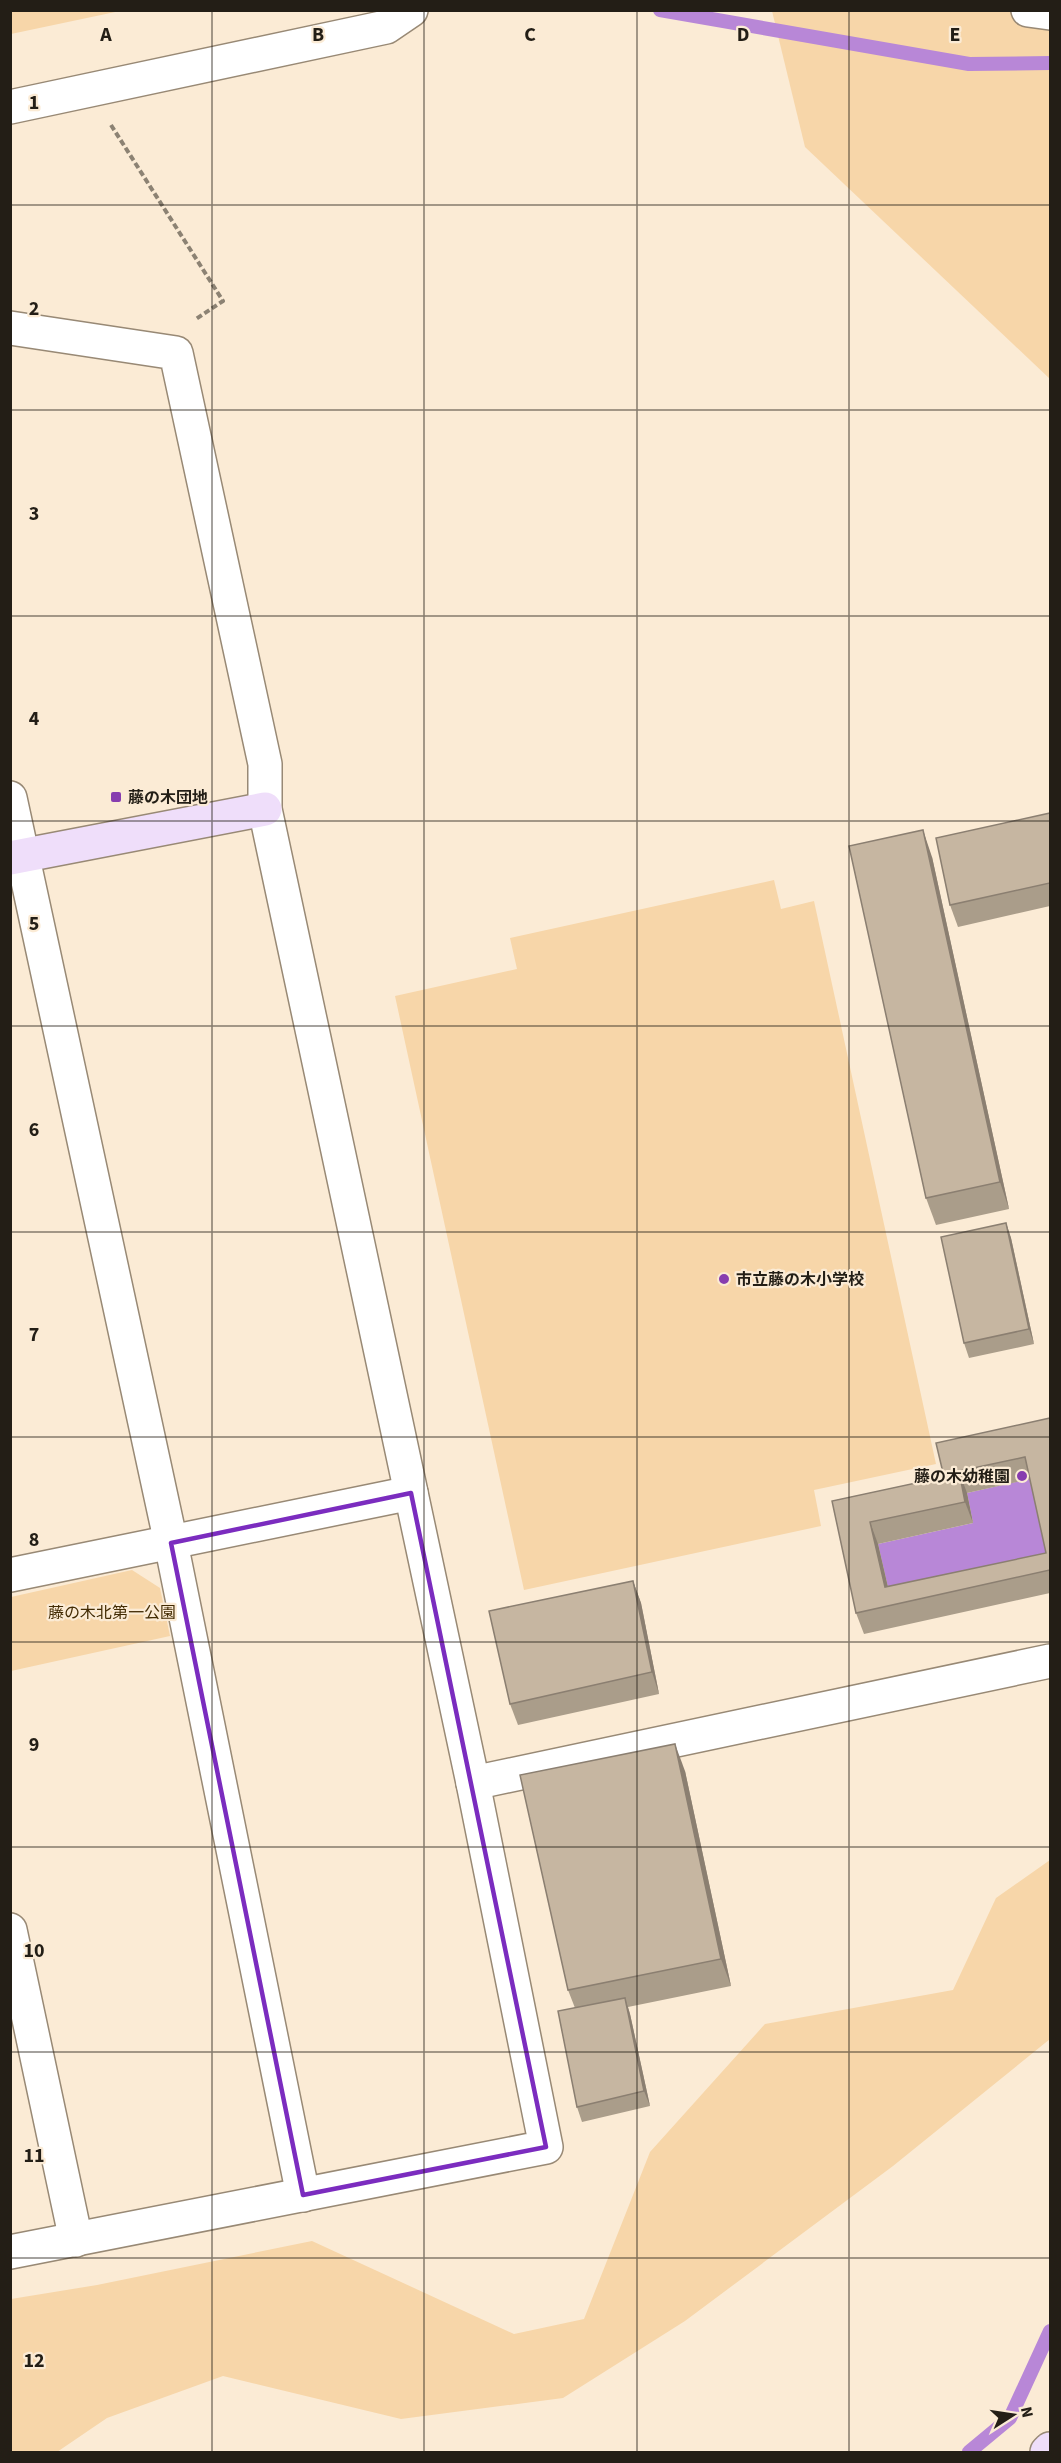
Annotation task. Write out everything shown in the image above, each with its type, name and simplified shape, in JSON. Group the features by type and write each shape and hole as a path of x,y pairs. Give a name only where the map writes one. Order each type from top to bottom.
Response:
{"street":[{"path":"10,107 386,27 411,10"},
{"path":"1028,10 1050,13"},
{"path":"10,328 176,353 265,764 265,809 473,1783 546,2147 10,2252"},
{"path":"10,798 16,857 171,1543 303,2195"},
{"path":"16,857 265,809"},
{"path":"10,1575 411,1493"},
{"path":"473,1783 1050,1661"},
{"path":"10,1930 76,2240"},
{"path":"1047,2452 1050,2449"}],"path":[{"path":"105,87 105,115 223,302 149,349"}],"highlighted area":[{"path":"411,1493 546,2147 303,2195 171,1543"}],"green space":[{"path":"11,10 120,10 120,11 11,34"},
{"path":"772,11 1050,11 1050,379 805,147"},
{"path":"774,880 781,909 814,901 936,1464 814,1490 821,1526 524,1590 395,996 517,969 510,938"},
{"name":"藤の木北第一公園","path":"132,1570 160,1588 170,1636 11,1671 11,1597"},
{"path":"1050,1860 1050,2039 893,2166 685,2321 563,2398 401,2419 223,2376 107,2418 57,2452 11,2452 11,2299 97,2285 312,2241 514,2334 584,2319 650,2152 765,2024 953,1990 996,1898"}],"shaded area":[{"path":"1033,1478 1050,1559 893,1609 878,1544 973,1523 967,1493"}],"building":[{"path":"1050,813 1050,883 950,905 936,838"},
{"path":"923,830 1000,1182 926,1198 849,846"},
{"path":"1006,1223 1029,1329 964,1343 941,1237"},
{"path":"1050,1418 1050,1570 856,1613 832,1501 944,1477 936,1443","holes":["1025,1457 1046,1553 885,1587 870,1522 965,1502 959,1471"]},
{"path":"633,1581 652,1672 510,1704 489,1611"},
{"path":"675,1744 721,1959 568,1990 520,1775"},
{"path":"625,1998 644,2091 577,2107 558,2011"}],"waterway":[{"path":"660,10 969,64 1050,63"},
{"path":"969,2452 1010,2418 1050,2331"}],"place":[{"name":"藤の木団地","path":"116,797"},
{"name":"市立藤の木小学校","path":"724,1279"},
{"name":"藤の木幼稚園","path":"1022,1476"}]}
